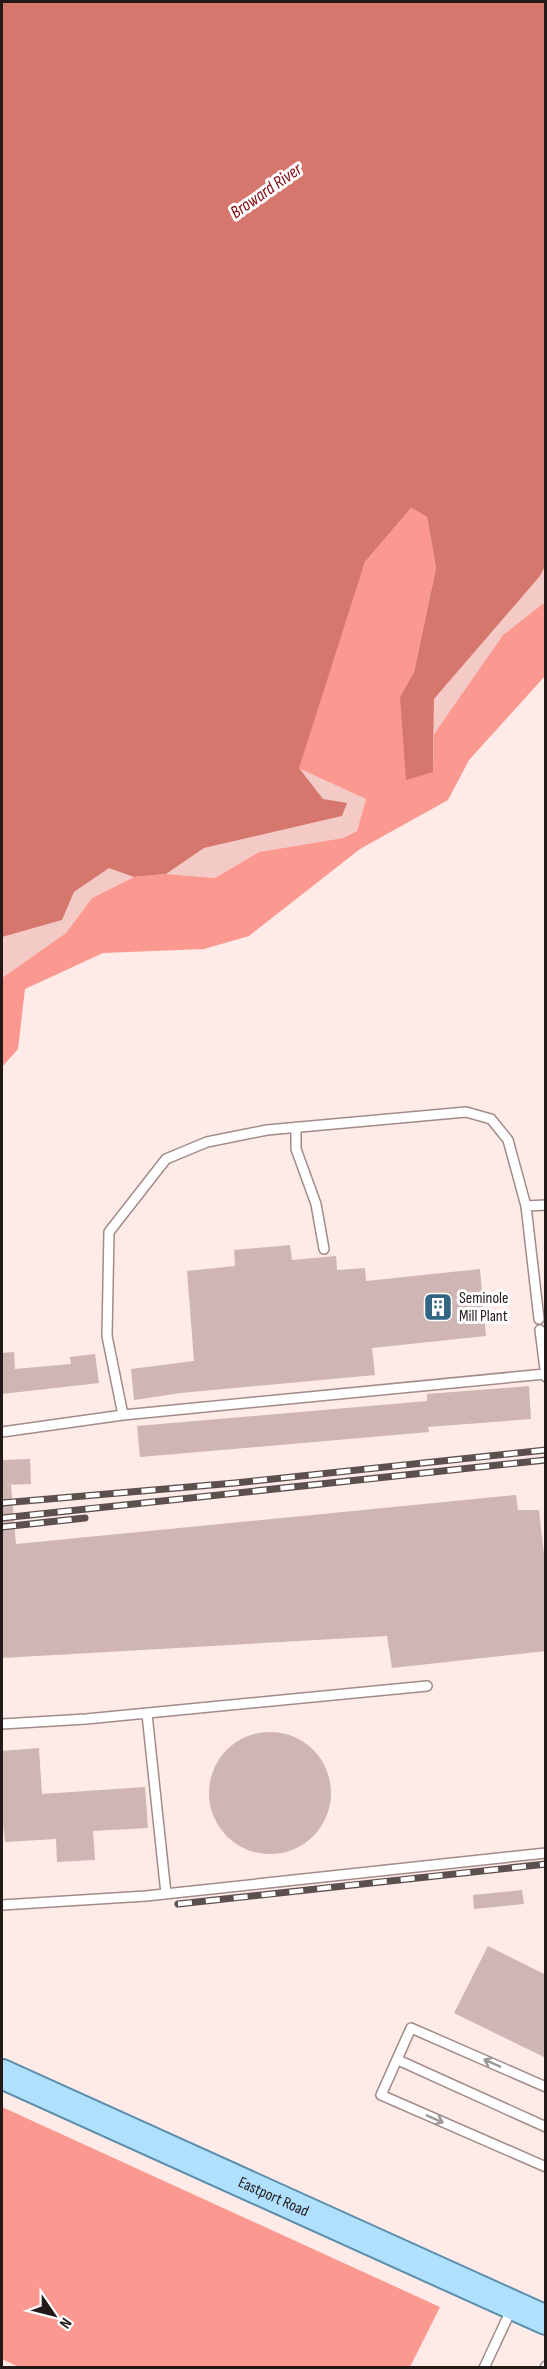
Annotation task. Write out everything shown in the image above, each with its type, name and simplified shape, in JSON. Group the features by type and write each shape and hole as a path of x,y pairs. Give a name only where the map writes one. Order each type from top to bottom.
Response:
{"main road":[{"name":"Eastport Road","path":"2,2074 546,2320"}],"lane":[{"path":"123,1415 107,1336 109,1232 166,1159 207,1142 267,1130 466,1112 491,1119 508,1140 526,1206 539,1319"},
{"path":"296,1127 296,1149 316,1204 324,1249"},
{"path":"526,1206 546,1204"},
{"path":"2,1432 123,1415 545,1375 540,1330"},
{"path":"2,1724 147,1714 427,1686"},
{"path":"147,1714 166,1894"},
{"path":"2,1905 166,1894 546,1853"},
{"path":"546,2087 411,2028 381,2095 546,2167"},
{"path":"398,2060 546,2127"},
{"path":"484,2367 513,2306"}],"shaded area":[{"path":"411,508 427,517 436,568 414,672 400,698 433,772 434,734 503,635 545,602 545,676 469,760 448,800 360,849 249,936 204,949 103,953 25,989 18,1049 2,1067 2,978 66,933 92,898 134,877 166,874 215,878 259,852 343,838 357,831 366,799 298,768 365,562"},
{"path":"545,564 545,602 503,635 434,734 434,699 540,576"},
{"path":"298,768 366,799 357,831 343,838 259,852 215,878 166,874 204,848 342,816 323,799"},
{"path":"109,867 134,877 92,898 66,933 2,978 2,937 62,920 74,892"},
{"path":"2,2107 440,2307 410,2367 21,2368 2,2359"}],"water":[{"name":"Broward River","path":"2,2 545,2 546,564 540,576 434,699 433,772 406,780 400,697 414,672 436,568 427,517 411,508 365,562 299,768 323,799 347,803 342,816 204,848 166,874 134,877 109,868 74,892 62,920 2,937"}],"building":[{"path":"290,1245 292,1260 336,1256 337,1270 365,1268 366,1281 480,1269 486,1336 372,1348 375,1375 181,1393 134,1400 131,1369 194,1361 187,1271 235,1266 234,1250"},
{"path":"14,1352 15,1369 71,1364 70,1357 95,1354 99,1383 2,1394 2,1353"},
{"path":"529,1386 531,1419 428,1427 429,1432 140,1457 137,1426 427,1401 427,1394"},
{"path":"30,1459 31,1484 2,1485 2,1460"},
{"path":"2,1485 11,1485 16,1544 516,1495 518,1510 539,1510 546,1573 546,1651 392,1668 387,1636 2,1658"},
{"path":"270,1732 293,1737 304,1742 313,1750 321,1759 326,1770 331,1793 326,1816 321,1827 313,1836 304,1844 293,1849 270,1854 247,1849 236,1844 227,1836 219,1827 214,1816 209,1793 214,1770 219,1759 227,1750 236,1742 247,1737"},
{"path":"39,1748 42,1794 145,1787 148,1828 93,1831 95,1860 57,1862 56,1839 5,1842 2,1815 2,1751"},
{"path":"522,1890 524,1904 474,1909 473,1895"},
{"path":"488,1946 546,1975 546,2058 454,2013"}],"railway":[{"path":"2,1503 235,1483 546,1450"},
{"path":"2,1518 546,1460"},
{"path":"2,1527 85,1518"},
{"path":"178,1904 546,1864"}],"place":[{"name":"Seminole Mill Plant","path":"438,1307"}]}
